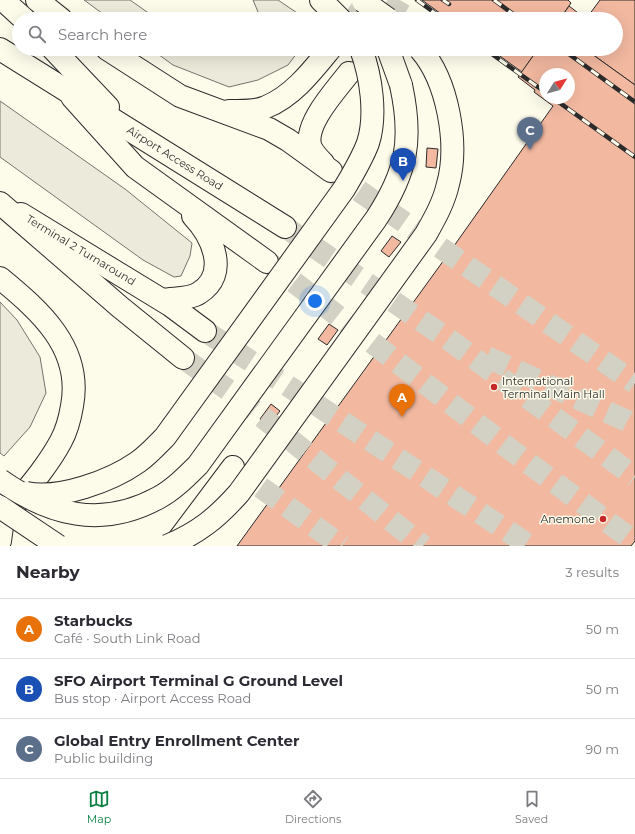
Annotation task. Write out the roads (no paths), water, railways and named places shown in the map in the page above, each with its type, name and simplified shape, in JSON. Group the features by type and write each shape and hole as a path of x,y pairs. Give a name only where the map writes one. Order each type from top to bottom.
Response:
{"main road":[{"path":"3,0 16,12"},
{"path":"23,0 47,12"},
{"path":"37,0 52,12"},
{"path":"321,0 333,12"},
{"name":"Airport Access Road","path":"0,49 285,227"},
{"path":"60,56 131,132"},
{"path":"118,56 180,96 269,129 288,140 331,171 317,157 311,148 310,131 316,117 349,72"},
{"path":"207,107 229,111 248,111 266,107 284,98 301,82 324,56"},
{"path":"0,480 27,493 53,494 75,490 118,474 139,461 165,436 344,189 356,168 368,142 372,122 370,80 363,56"},
{"path":"0,480 30,499 51,508 71,514 92,516 121,512 136,508 158,498 198,465 376,219 398,181 407,141 407,122 406,107 401,85 391,56"},
{"path":"167,546 180,541 209,523 223,511 238,493 426,234 434,220 442,204 449,183 452,161 452,139 450,116 444,94 435,72 425,56"},
{"path":"65,89 135,167 267,262"},
{"path":"163,300 198,294 208,285 215,271 216,260 210,239 196,219 170,191"},
{"path":"0,202 9,215 183,358"},
{"name":"Terminal 2 Turnaround","path":"0,202 163,300 205,331"},
{"path":"0,278 28,302 49,324 65,348 73,370 74,395 70,418 62,439 50,460 1,516 0,541"},
{"path":"174,546 233,467"},
{"path":"1,516 58,546"}],"tunnel":[{"path":"359,12 368,0"},
{"path":"393,12 400,0"},
{"path":"332,172 635,383"},
{"path":"285,227 448,339 635,477"},
{"path":"268,262 511,450 635,542"},
{"path":"205,331 530,546"},
{"path":"487,357 635,426"},
{"path":"183,358 231,392 423,546"},
{"path":"234,468 342,546"}],"railway":[{"path":"417,0 433,12"},
{"path":"443,0 449,4"},
{"path":"494,0 510,12"},
{"path":"495,56 539,88"},
{"path":"572,56 635,102"},
{"path":"561,104 635,157"}],"place":[{"name":"Global Entry Enrollment Center","path":"530,150"},
{"name":"SFO Airport Terminal G Ground Level","path":"403,181"},
{"name":"International Terminal Main Hall","path":"494,387"},
{"name":"Starbucks","path":"402,417"},
{"name":"Anemone","path":"603,519"}]}
